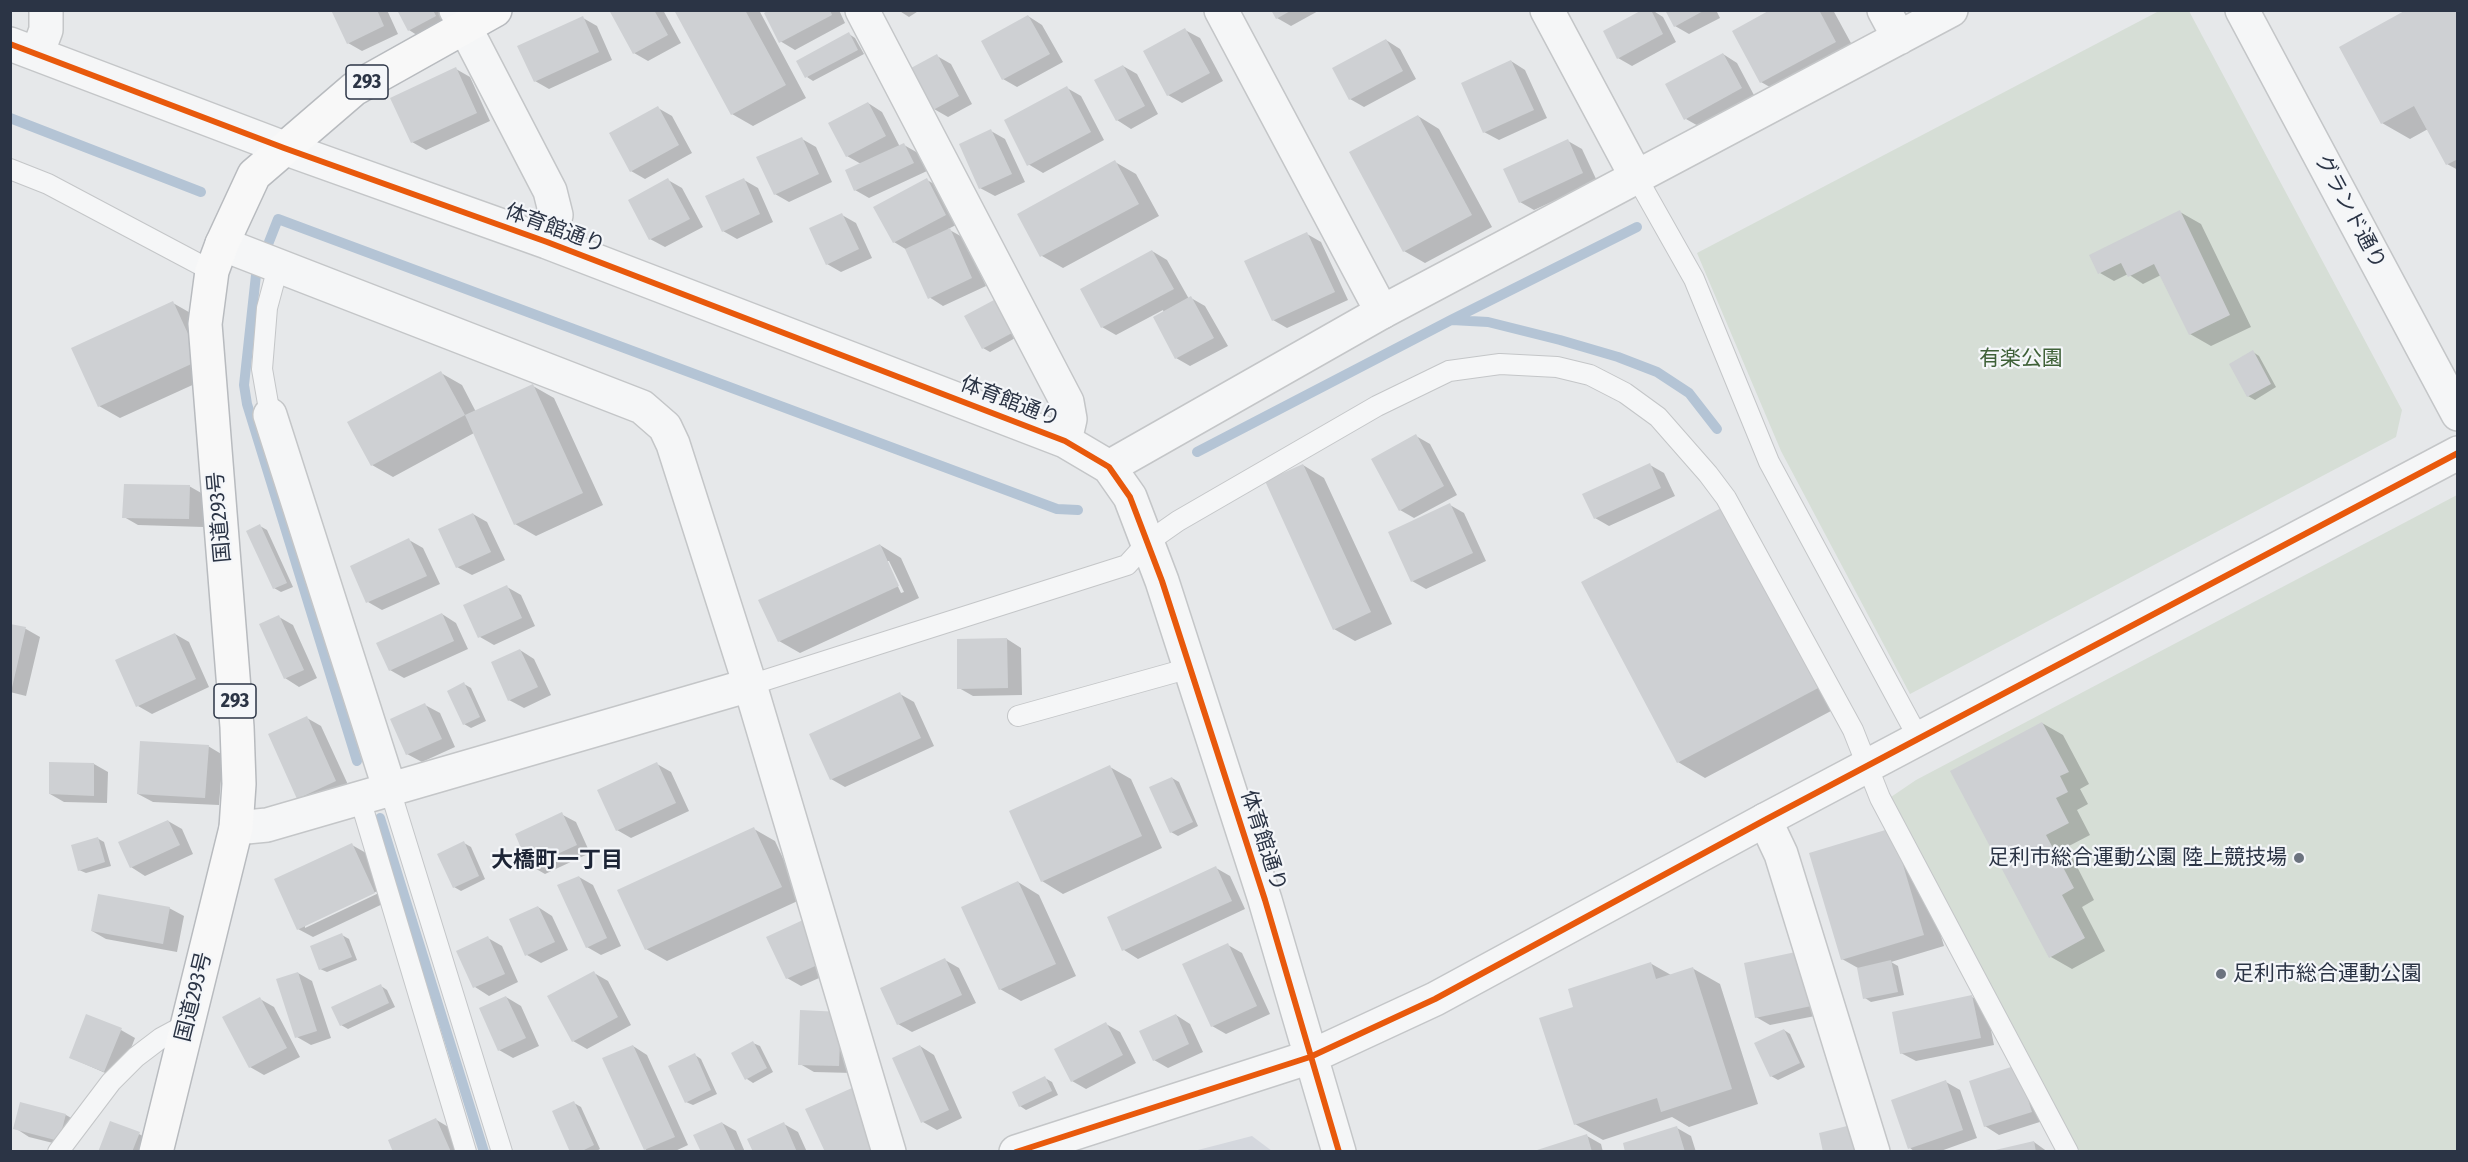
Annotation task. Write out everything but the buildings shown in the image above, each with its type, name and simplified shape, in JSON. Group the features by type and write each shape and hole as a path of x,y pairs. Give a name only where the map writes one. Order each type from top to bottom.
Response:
{"highway":[{"name":"国道293号","path":"156,1152 236,828 239,784 237,727 205,324 217,257 254,175 284,148 354,89 460,19 495,10"}],"street":[{"path":"24,49 46,30 46,10"},
{"path":"862,10 1067,402 1070,419 1065,441"},
{"path":"1221,10 1382,312"},
{"path":"1546,10 1637,178"},
{"path":"1109,467 1382,312 1637,178 1892,24 1952,10"},
{"name":"グランド通り","path":"2242,10 2457,414"},
{"path":"460,19 550,191 556,215 547,242"},
{"name":"体育館通り","path":"24,49 284,148 547,242 1065,441 1109,467 1130,497 1148,542 1265,900 1339,1152"},
{"path":"217,257 278,267 642,407 665,427 673,444 750,685 889,1152"},
{"path":"270,415 375,794"},
{"path":"1016,1152 1310,1057 1435,999 1765,820 2457,453"},
{"path":"236,828 267,825 750,685"},
{"path":"1765,820 1781,854 1873,1152"}],"lane":[{"path":"10,169 217,257"},
{"path":"1637,178 1694,279 1769,462 1919,739"},
{"path":"270,415 262,369 267,308 278,267"},
{"path":"750,685 1127,565 1148,542 1178,521 1367,412 1449,371 1500,364 1557,367 1590,375 1625,393 1658,417 1726,498 1853,730 1880,798 2068,1152"},
{"path":"1018,716 1190,668"},
{"path":"375,794 466,1152"},
{"path":"375,794 502,1152"},
{"path":"58,1152 119,1073 161,1038 187,1024"}],"shaded area":[{"path":"1252,1136 1272,1151 1194,1151"}],"green space":[{"name":"有楽公園","path":"2159,11 2189,11 2402,410 2396,437 1910,694 1781,451 1697,253"},
{"name":"足利市総合運動公園","path":"2457,495 2457,1151 2079,1151 1891,797 1916,780"}],"waterway":[{"path":"10,118 201,192"},
{"path":"357,761 247,404 244,385 256,275 278,219 1057,509 1078,510"},
{"path":"1197,452 1451,320 1637,227"},
{"path":"1452,320 1488,322 1560,340 1618,357 1657,372 1689,393 1717,429"},
{"path":"380,818 484,1152"}],"cycle path":[{"path":"10,44 284,148 547,242 1065,441 1109,467 1130,497 1162,581 1265,900 1339,1152"},
{"path":"1016,1152 1310,1057 1435,999 1765,820 2458,453"}],"place":[{"name":"足利市総合運動公園 陸上競技場","path":"2299,858"},
{"name":"足利市総合運動公園","path":"2221,974"}],"district":[{"name":"大橋町一丁目","path":"557,861"}]}
